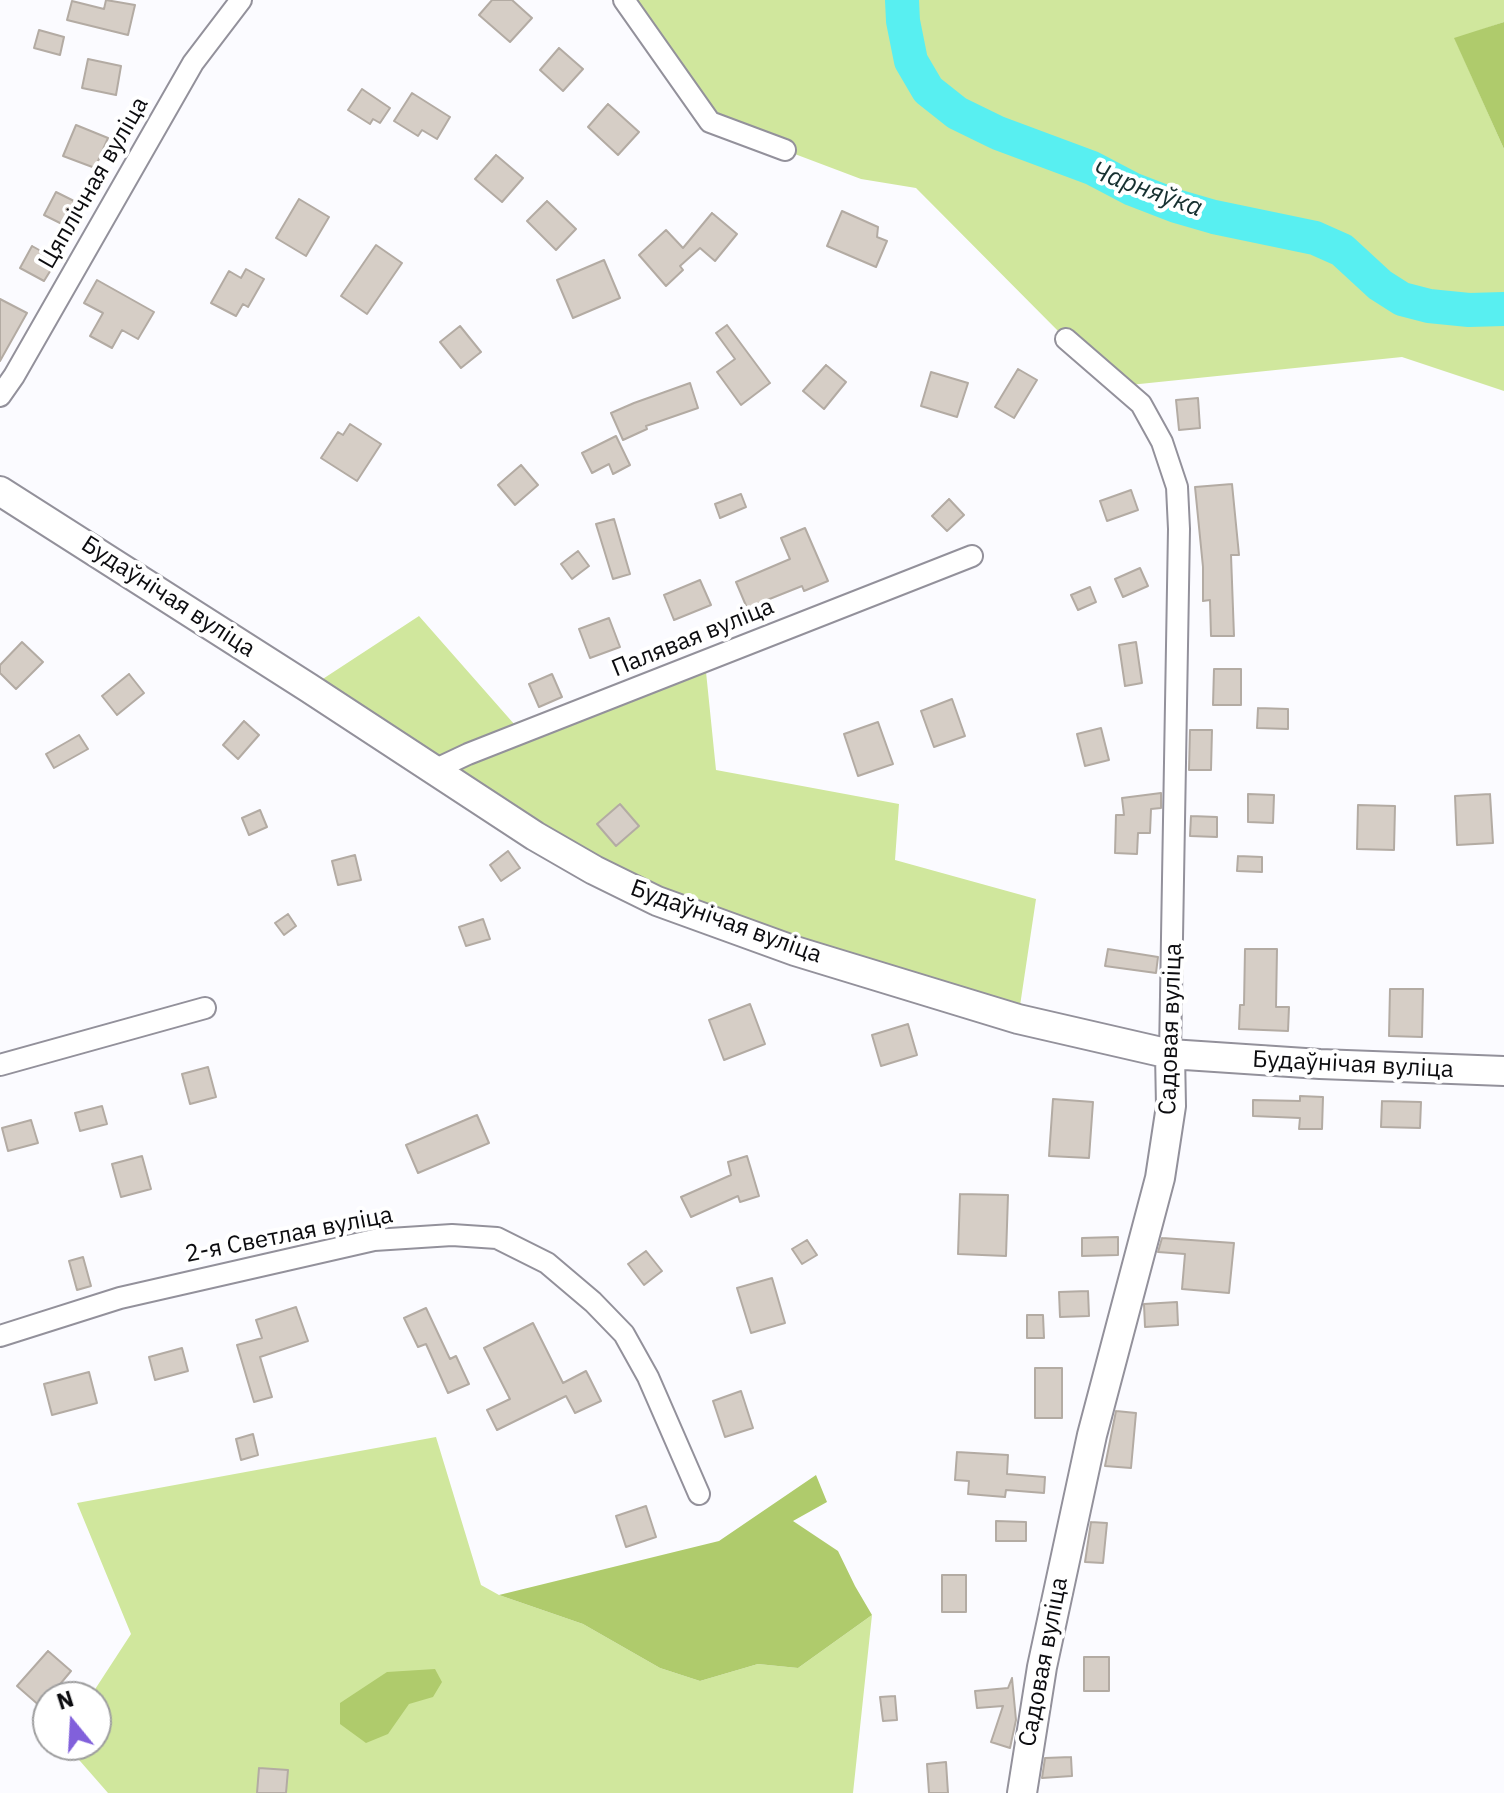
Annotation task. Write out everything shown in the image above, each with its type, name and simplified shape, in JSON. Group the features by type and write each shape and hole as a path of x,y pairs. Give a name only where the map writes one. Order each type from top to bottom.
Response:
{"main road":[{"name":"Будаўнічая вуліца","path":"0,491 535,836 657,901 795,951 1018,1019 1170,1054 1349,1066 1504,1071"},
{"name":"Садовая вуліца","path":"1022,1793 1042,1667 1092,1435 1160,1178 1171,1106 1170,1054"}],"street":[{"name":"Цяплічная вуліца","path":"0,396 193,63 241,0"},
{"path":"624,0 710,122 785,150"},
{"name":"Садовая вуліца","path":"1066,339 1141,404 1162,442 1177,487 1179,529 1170,1054"},
{"name":"Палявая вуліца","path":"434,770 972,556"},
{"path":"0,1065 205,1008"},
{"name":"2-я Светлая вуліца","path":"0,1336 120,1298 374,1240 452,1235 497,1238 547,1263 593,1302 624,1334 648,1377 699,1494"}],"green space":[{"path":"624,0 1504,0 1504,22 1455,39 1504,149 1504,391 1402,357 1120,386 1066,339 916,188 861,179 710,122"},
{"path":"1504,22 1504,149 1454,38"},
{"path":"419,616 522,733 705,662 716,770 899,804 895,860 1036,899 1018,1019 657,901 309,688"},
{"path":"436,1437 481,1585 499,1595 583,1624 660,1668 700,1681 758,1664 798,1668 872,1615 853,1793 108,1793 80,1761 112,1761 112,1681 100,1681 131,1634 77,1503"},
{"path":"816,1475 827,1502 793,1521 838,1551 872,1615 798,1668 758,1664 700,1681 660,1668 583,1624 499,1595 719,1541"},
{"path":"435,1669 442,1682 433,1697 409,1704 388,1734 366,1743 340,1724 340,1703 387,1672"}],"building":[{"path":"106,0 135,5 128,35 67,20 72,1 104,9"},
{"path":"492,0 512,0 532,18 510,42 479,15"},
{"path":"39,30 64,37 60,55 34,48"},
{"path":"559,48 583,69 563,91 540,70"},
{"path":"88,59 121,66 116,95 82,88"},
{"path":"362,89 390,108 380,123 373,119 370,124 348,110"},
{"path":"412,93 450,117 437,139 422,130 418,136 394,121"},
{"path":"608,104 639,132 618,155 588,127"},
{"path":"76,125 108,138 95,168 63,156"},
{"path":"496,155 523,178 502,202 475,179"},
{"path":"56,192 84,206 72,229 44,215"},
{"path":"299,199 329,217 306,256 276,238"},
{"path":"547,201 576,229 556,250 527,221"},
{"path":"842,211 878,227 877,237 887,241 876,267 827,246"},
{"path":"712,213 737,234 715,261 700,248 680,266 683,270 666,286 639,255 666,230 683,248"},
{"path":"376,245 402,263 367,314 341,296"},
{"path":"32,246 57,260 44,281 20,268"},
{"path":"604,260 620,298 573,318 557,280"},
{"path":"246,269 264,279 248,307 243,304 236,316 211,303 229,271 241,278"},
{"path":"97,280 154,312 138,339 122,330 112,348 90,336 103,313 84,303"},
{"path":"0,299 27,313 0,361"},
{"path":"727,325 770,383 741,405 717,372 735,359 716,333"},
{"path":"460,326 481,352 461,368 440,342"},
{"path":"826,365 846,382 824,409 803,391"},
{"path":"1018,369 1037,380 1014,418 995,407"},
{"path":"931,372 968,383 957,417 921,406"},
{"path":"690,383 698,408 646,426 647,429 623,440 611,413"},
{"path":"1198,398 1200,428 1179,430 1176,400"},
{"path":"350,424 381,444 357,481 321,458 338,432 343,435"},
{"path":"616,436 630,465 613,474 609,464 592,473 582,453"},
{"path":"521,465 538,485 515,505 498,485"},
{"path":"1232,484 1239,555 1231,555 1234,636 1211,636 1210,600 1203,601 1195,487"},
{"path":"1131,490 1138,510 1107,521 1100,501"},
{"path":"741,494 746,507 720,518 715,504"},
{"path":"949,499 964,515 947,531 932,516"},
{"path":"614,519 630,574 613,579 596,524"},
{"path":"805,528 828,581 804,591 802,586 747,608 736,582 790,559 781,538"},
{"path":"578,551 589,566 572,579 561,564"},
{"path":"1140,568 1148,586 1123,597 1115,579"},
{"path":"700,580 711,605 674,620 664,595"},
{"path":"1090,587 1096,602 1078,610 1071,595"},
{"path":"609,618 620,647 590,658 579,629"},
{"path":"22,642 43,662 16,689 0,673 0,665"},
{"path":"1136,642 1142,683 1125,686 1119,645"},
{"path":"1214,669 1241,669 1241,705 1213,705"},
{"path":"129,674 144,693 117,715 102,696"},
{"path":"552,674 562,697 539,707 529,684"},
{"path":"952,699 965,736 934,747 921,711"},
{"path":"1258,708 1288,709 1288,729 1257,728"},
{"path":"244,721 259,735 238,759 223,745"},
{"path":"878,722 893,764 858,776 844,734"},
{"path":"1101,728 1109,760 1085,766 1077,734"},
{"path":"1190,730 1212,730 1211,770 1189,770"},
{"path":"79,735 88,749 54,768 46,754"},
{"path":"1161,793 1161,808 1151,809 1150,833 1138,833 1137,854 1115,853 1116,815 1124,815 1122,798"},
{"path":"1248,794 1274,795 1273,823 1248,822"},
{"path":"1490,794 1493,843 1457,845 1455,796"},
{"path":"620,804 639,826 616,846 597,824"},
{"path":"1358,805 1395,806 1394,850 1357,849"},
{"path":"260,810 267,827 249,835 242,818"},
{"path":"1191,816 1217,817 1217,837 1190,836"},
{"path":"508,851 520,868 501,881 490,865"},
{"path":"355,855 361,880 338,885 332,861"},
{"path":"1238,856 1262,857 1262,872 1237,871"},
{"path":"288,914 296,926 284,935 275,923"},
{"path":"483,919 490,939 466,946 459,927"},
{"path":"1108,949 1158,957 1156,973 1105,966"},
{"path":"1245,949 1277,949 1276,1007 1289,1007 1288,1031 1239,1029 1240,1005 1244,1005"},
{"path":"1390,989 1423,989 1422,1037 1389,1036"},
{"path":"750,1004 765,1044 724,1060 709,1020"},
{"path":"908,1024 917,1055 881,1066 872,1035"},
{"path":"208,1067 216,1097 190,1104 182,1074"},
{"path":"1300,1096 1323,1097 1322,1129 1299,1129 1300,1118 1253,1116 1253,1100 1300,1101"},
{"path":"1053,1099 1093,1102 1089,1158 1049,1156"},
{"path":"1382,1101 1421,1102 1420,1128 1381,1127"},
{"path":"102,1106 107,1124 80,1131 75,1113"},
{"path":"477,1115 489,1143 418,1173 406,1145"},
{"path":"31,1120 38,1143 8,1151 2,1128"},
{"path":"142,1156 151,1189 121,1197 112,1164"},
{"path":"747,1156 759,1196 740,1202 738,1196 691,1217 681,1197 731,1175 728,1162"},
{"path":"960,1194 1008,1195 1006,1256 958,1254"},
{"path":"1118,1237 1118,1255 1082,1256 1082,1238"},
{"path":"1162,1238 1234,1243 1229,1293 1182,1289 1185,1254 1158,1252"},
{"path":"807,1240 817,1255 802,1264 792,1249"},
{"path":"646,1251 662,1271 644,1285 628,1264"},
{"path":"83,1257 91,1286 77,1290 69,1261"},
{"path":"772,1278 785,1323 751,1333 737,1288"},
{"path":"1088,1291 1089,1316 1060,1317 1059,1292"},
{"path":"1177,1302 1178,1325 1145,1327 1144,1304"},
{"path":"296,1307 308,1341 260,1357 272,1397 254,1402 237,1345 262,1338 256,1320"},
{"path":"426,1308 450,1359 456,1356 469,1384 448,1393 426,1344 418,1347 404,1318"},
{"path":"1027,1315 1043,1315 1044,1338 1027,1338"},
{"path":"533,1323 563,1383 586,1371 601,1401 575,1413 566,1396 497,1430 487,1410 510,1399 484,1348"},
{"path":"182,1348 188,1371 155,1380 149,1357"},
{"path":"1035,1368 1062,1368 1062,1418 1035,1418"},
{"path":"89,1372 97,1403 52,1415 44,1384"},
{"path":"741,1391 753,1428 725,1437 713,1401"},
{"path":"1116,1411 1136,1413 1131,1468 1105,1466"},
{"path":"253,1434 258,1455 241,1460 236,1439"},
{"path":"957,1452 1008,1455 1007,1474 1045,1477 1044,1493 1006,1490 1005,1497 968,1494 969,1481 955,1480"},
{"path":"646,1506 656,1537 626,1547 616,1516"},
{"path":"996,1521 1026,1522 1026,1541 996,1541"},
{"path":"1091,1522 1107,1523 1103,1563 1085,1562"},
{"path":"942,1575 966,1575 966,1612 942,1612"},
{"path":"48,1651 71,1671 63,1681 32,1681 32,1699 17,1686"},
{"path":"1084,1657 1109,1657 1109,1691 1084,1691"},
{"path":"1012,1678 1016,1720 1010,1748 991,1742 1003,1706 977,1708 975,1691 1008,1688"},
{"path":"895,1696 897,1720 883,1721 880,1697"},
{"path":"1071,1757 1072,1776 1042,1778 1045,1758"},
{"path":"946,1762 948,1793 929,1793 927,1764"},
{"path":"259,1768 288,1770 286,1793 257,1793"}],"waterway":[{"name":"Чарняўка","path":"902,0 911,61 928,90 957,113 1176,206 1315,238 1342,250 1380,285 1402,299 1429,306 1469,310 1504,309"}]}
